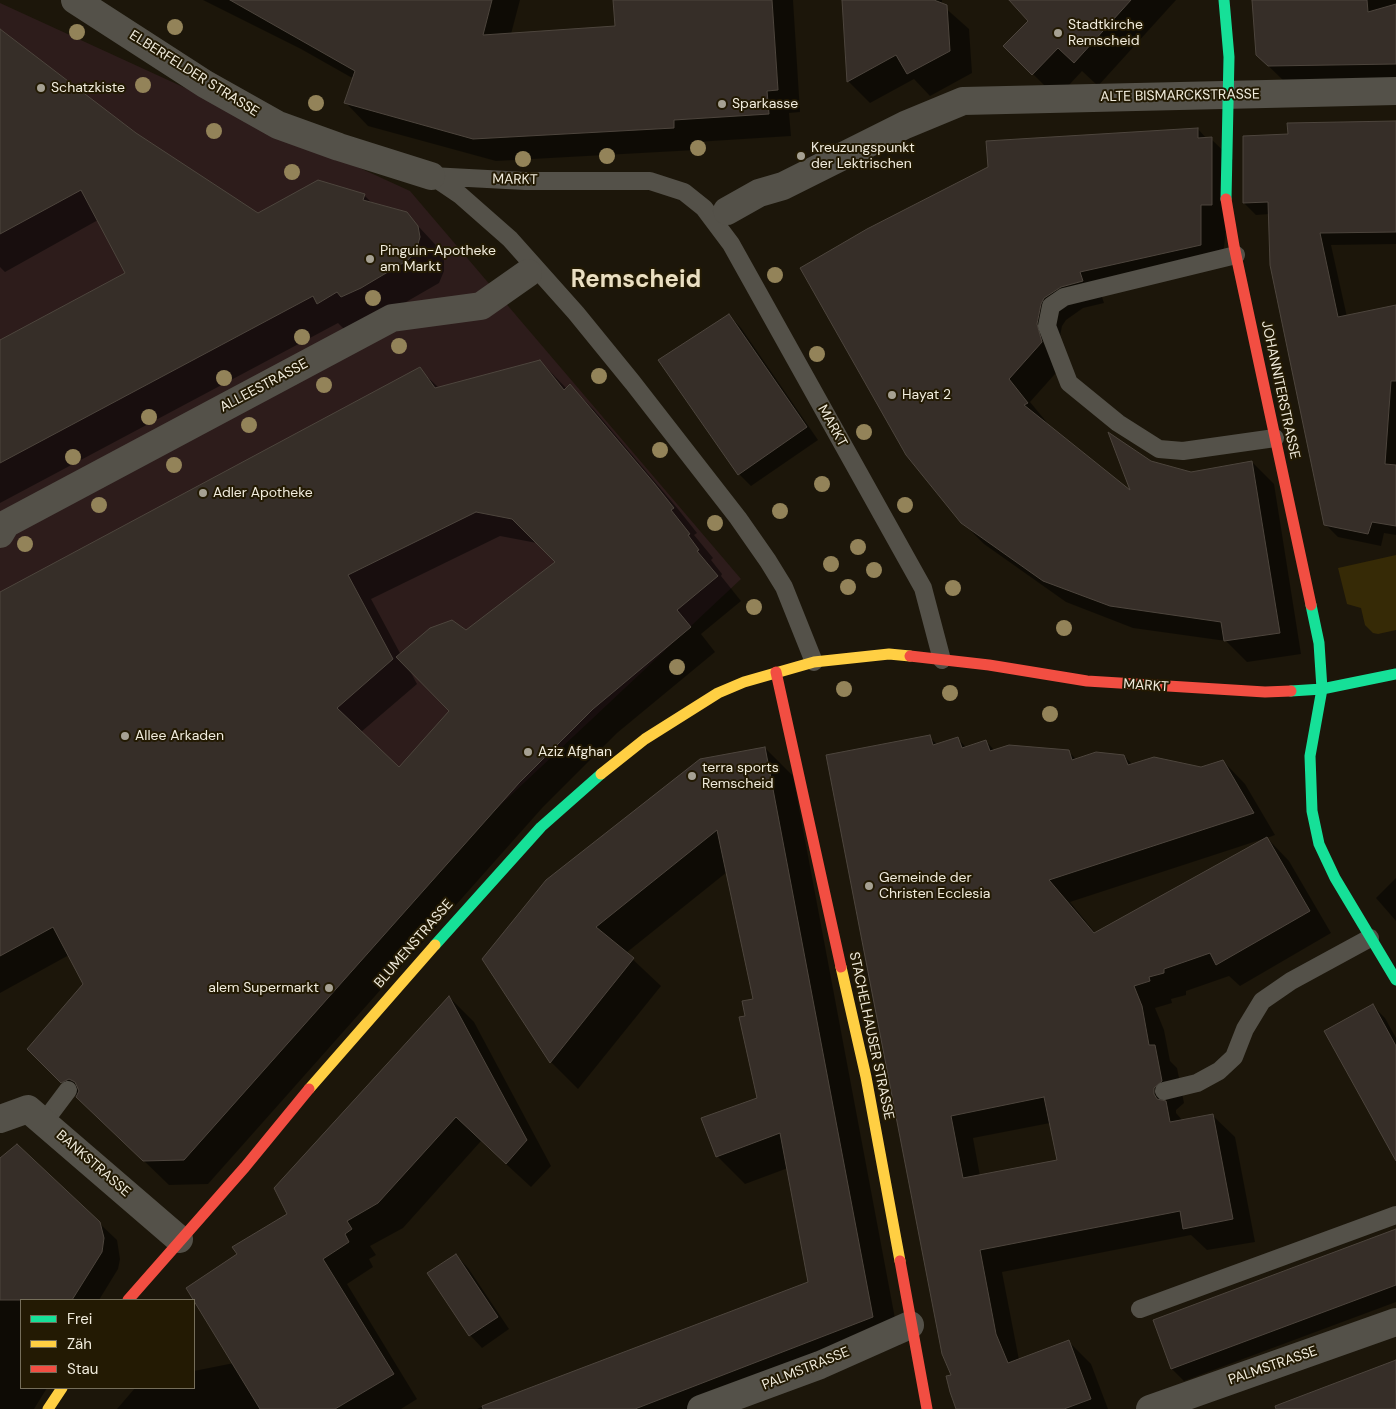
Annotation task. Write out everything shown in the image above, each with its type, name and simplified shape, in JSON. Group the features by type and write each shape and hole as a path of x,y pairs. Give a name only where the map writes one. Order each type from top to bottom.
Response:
{"street":[{"name":"ELBERFELDER STRASSE","path":"75,0 205,84 278,125 339,147 431,176"},
{"name":"JOHANNITERSTRASSE","path":"1224,0 1229,58 1226,196 1236,256 1319,643 1322,689 1310,756 1312,811 1319,844 1335,878 1396,980"},
{"name":"ALTE BISMARCKSTRASSE","path":"727,211 759,193 783,186 905,125 963,101 1396,91"},
{"name":"ALLEESTRASSE","path":"2,527 392,318 481,306 532,270"},
{"name":"MARKT","path":"776,672 814,662 889,654 1087,681 1158,687 1265,692 1322,689 1396,674"},
{"name":"BLUMENSTRASSE","path":"129,1299 245,1167 336,1056 541,827 579,791 645,739 695,706 718,693 776,672"},
{"name":"STACHELHAUSER STRASSE","path":"776,672 866,1077 910,1325 927,1409"},
{"name":"BANKSTRASSE","path":"36,1115 179,1240"},
{"path":"0,1119 36,1115"},
{"name":"PALMSTRASSE","path":"1150,1409 1396,1322"},
{"name":"PALMSTRASSE","path":"700,1409 820,1365 910,1325"},
{"path":"48,1409 61,1389"}],"lane":[{"path":"431,176 484,216 627,376 738,518 784,587 814,662"},
{"name":"MARKT","path":"431,176 524,180 650,181 684,192 704,208 731,244 923,588 942,660"},
{"path":"1236,256 1064,297 1051,306 1047,326 1069,383 1118,424 1159,449 1183,451 1275,438"},
{"path":"1164,1091 1197,1083 1219,1072 1234,1056 1245,1029 1262,1001 1291,981 1370,938"},
{"path":"36,1115 68,1090"},
{"path":"1140,1309 1396,1215"}],"shaded area":[{"path":"0,3 410,191 741,579 475,829 0,783"},
{"path":"1396,555 1396,630 1378,634 1373,633 1365,625 1361,608 1347,604 1338,568"}],"building":[{"path":"230,0 492,0 483,35 615,26 613,0 772,0 778,90 767,91 769,114 674,120 674,128 473,139 344,103 355,71"},
{"path":"842,0 934,0 947,5 950,51 907,74 896,55 847,82"},
{"name":"Stadtkirche Remscheid","path":"1009,0 1131,0 1074,63 1058,48 1032,75 1003,46 1028,21"},
{"path":"1252,0 1367,0 1368,12 1396,4 1396,64 1268,66 1256,55"},
{"path":"0,29 136,133 258,213 318,180 365,194 363,200 407,212 418,226 420,237 416,251 408,260 361,288 341,297 337,292 317,304 313,296 0,463 0,340 125,273 81,190 0,234"},
{"path":"1396,121 1396,232 1320,233 1338,317 1396,305 1396,381 1391,381 1385,464 1396,465 1396,526 1372,522 1368,534 1324,525 1270,265 1268,202 1243,203 1243,136 1288,134 1287,123"},
{"path":"1198,128 1198,138 1212,137 1212,205 1201,205 1201,245 1080,272 1083,281 1061,287 1044,298 1037,324 1042,342 1009,379 1028,403 1024,405 1130,490 1108,432 1151,461 1191,472 1252,461 1280,633 1224,641 1221,622 1110,606 1043,581 961,523 906,455 800,268 867,229 988,167 986,141"},
{"path":"729,314 807,427 738,475 658,360"},
{"path":"540,360 564,390 570,384 654,483 674,508 671,510 690,534 688,535 699,550 697,551 718,576 677,610 691,627 593,709 519,783 184,1160 143,1161 76,1097 79,1091 75,1082 69,1079 61,1083 27,1049 83,984 53,927 0,956 0,592 420,367 435,388","holes":["476,512 512,519 555,562 466,630 452,620 430,628 396,657 449,711 399,767 337,708 393,659 348,575"]},
{"path":"930,735 933,745 958,737 962,748 986,740 990,751 1009,745 1069,750 1072,760 1096,752 1124,755 1128,765 1154,757 1201,767 1223,760 1254,813 1049,880 1094,933 1267,837 1310,911 1216,965 1210,953 1164,969 1164,973 1149,977 1150,981 1134,986 1142,1006 1149,1045 1155,1045 1162,1081 1154,1088 1154,1094 1157,1099 1166,1101 1170,1122 1213,1114 1233,1219 1183,1229 1180,1211 980,1250 996,1334 1008,1363 1069,1340 1091,1399 1064,1409 956,1409 946,1376 951,1375 942,1354 826,755","holes":["1044,1097 1057,1160 963,1178 951,1116"]},
{"path":"765,747 873,1317 635,1409 483,1409 482,1406 808,1282 780,1133 716,1157 701,1118 757,1098 739,1017 745,1016 742,1001 753,999 717,830 596,927 634,958 550,1063 482,959 546,880 700,759"},
{"path":"449,996 527,1140 506,1164 456,1117 378,1203 347,1221 352,1229 345,1234 349,1242 323,1259 394,1374 335,1409 260,1409 195,1303 195,1299 193,1299 186,1288 237,1254 232,1247 287,1214 274,1188"},
{"path":"1373,1004 1396,1046 1396,1161 1324,1031"},
{"path":"17,1144 100,1222 104,1238 102,1252 73,1299 0,1300 0,1158"},
{"path":"1396,1229 1396,1285 1171,1369 1153,1320"},
{"path":"456,1254 498,1317 469,1336 427,1273"},
{"path":"1396,1360 1396,1409 1276,1409 1275,1406"}],"traffic: fast":[{"path":"1224,0 1229,57 1226,199"},
{"path":"1311,605 1319,643 1322,689 1310,756 1312,811 1319,844 1335,878 1396,980"},
{"path":"1291,691 1322,689 1396,674"},
{"path":"435,945 541,827 601,774"}],"traffic: slow":[{"path":"601,774 645,739 718,693 744,682 814,662 889,654 910,656"},
{"path":"309,1089 435,945"},
{"path":"841,967 866,1077 900,1261"},
{"path":"48,1409 61,1389"}],"traffic: jam":[{"path":"1226,199 1234,246 1311,605"},
{"path":"910,656 989,665 1087,681 1265,692 1291,691"},
{"path":"776,672 841,967"},
{"path":"129,1299 245,1167 309,1089"},
{"path":"900,1261 927,1409"}],"place":[{"name":"Stadtkirche Remscheid","path":"1058,33"},
{"name":"Schatzkiste","path":"41,88"},
{"name":"Sparkasse","path":"722,104"},
{"name":"Kreuzungspunkt der Lektrischen","path":"801,156"},
{"name":"Pinguin-Apotheke am Markt","path":"370,259"},
{"name":"Hayat 2","path":"892,395"},
{"name":"Adler Apotheke","path":"203,493"},
{"name":"Allee Arkaden","path":"125,736"},
{"name":"Aziz Afghan","path":"528,752"},
{"name":"terra sports Remscheid","path":"692,776"},
{"name":"Gemeinde der Christen Ecclesia","path":"869,886"},
{"name":"alem Supermarkt","path":"329,988"}],"district":[{"name":"Remscheid","path":"636,281"}]}
